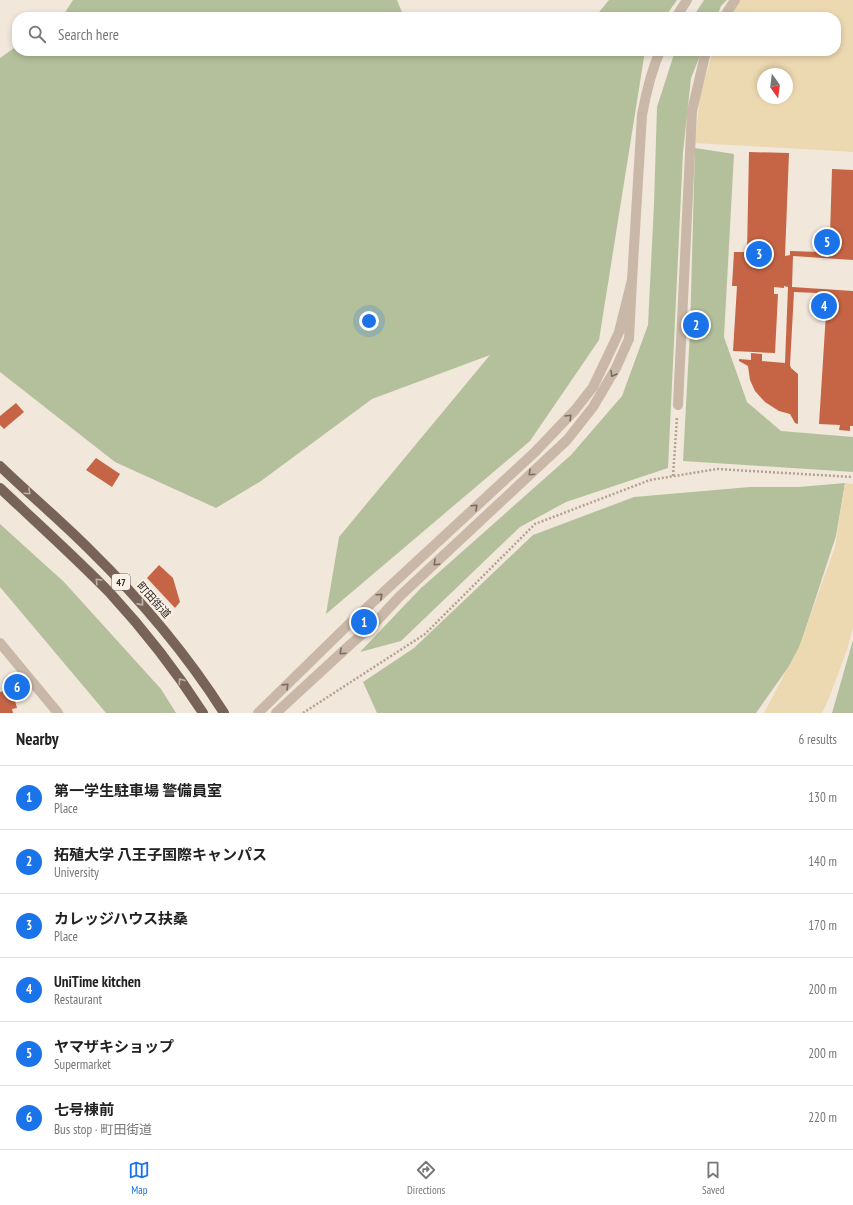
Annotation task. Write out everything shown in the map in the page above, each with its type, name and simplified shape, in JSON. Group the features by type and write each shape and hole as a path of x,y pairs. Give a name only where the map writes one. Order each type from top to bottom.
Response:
{"main road":[{"name":"町田街道","path":"0,466 88,548 123,584 159,624 206,685 224,713"},
{"name":"47","path":"0,488 74,557 110,594 145,633 203,713"},
{"name":"47","path":"110,594 123,584"}],"street":[{"path":"679,12 687,0"},
{"path":"727,12 735,0"},
{"path":"276,713 372,626 400,596 567,440 593,407 616,368 629,338 642,115 646,92 654,63 658,56"},
{"path":"678,405 692,111 705,56"},
{"path":"258,713 347,626 535,452 575,410 593,387 619,332 632,280"},
{"path":"0,643 58,713"}],"path":[{"path":"672,476 678,405"},
{"path":"303,713 425,634 535,524 650,480 717,469 853,477"}],"green space":[{"path":"73,0 397,0 402,12 65,12"},
{"path":"609,0 677,0 669,12 599,12"},
{"path":"704,0 727,0 721,6 719,12 696,12"},
{"path":"12,50 12,56 644,56 599,340 530,441 326,614 339,537 490,355 372,399 261,481 216,508 115,462 0,372 0,58"},
{"path":"673,56 700,56 691,78 683,152 668,468 566,502 520,527 401,641 360,652 420,589 571,455 622,396 648,325 657,107"},
{"path":"695,148 734,154 724,337 747,402 781,431 853,437 853,472 683,461 690,331"},
{"path":"845,483 836,536 797,655 756,713 377,713 363,682 414,648 533,535 634,497 750,487 799,487"},
{"path":"0,524 64,582 161,689 176,713 106,713 0,587"},
{"path":"853,640 853,713 832,713"}],"sand":[{"path":"740,0 853,0 853,152 695,143 700,95 712,56 841,56 841,12 733,12"},
{"path":"845,483 853,484 853,627 847,650 822,713 764,713 799,647 835,547"}],"building":[{"path":"749,152 789,153 785,256 790,255 790,251 820,252 821,234 830,235 832,169 853,170 853,260 793,256 792,287 853,291 853,426 850,426 850,431 839,430 840,425 819,424 826,313 817,313 818,293 794,292 790,365 791,368 798,374 798,424 795,423 790,414 779,411 765,402 755,391 750,380 748,366 739,361 739,359 751,360 751,353 762,354 762,361 785,363 788,287 774,287 774,294 778,294 775,353 733,351 737,286 732,286 734,252 747,252"},
{"path":"16,403 24,412 4,429 0,425 0,416"},
{"path":"96,458 120,474 112,487 86,470"},
{"path":"159,565 173,578 180,602 175,608 147,578"},
{"path":"366,615 372,620 362,629 357,624"},
{"path":"7,690 9,698 14,697 17,708 12,709 13,713 0,713 0,692"}],"place":[{"name":"ヤマザキショップ","path":"827,242"},
{"name":"カレッジハウス扶桑","path":"759,254"},
{"name":"UniTime kitchen","path":"824,306"},
{"name":"拓殖大学 八王子国際キャンパス","path":"696,325"},
{"name":"第一学生駐車場 警備員室","path":"364,622"},
{"name":"七号棟前","path":"17,687"}]}
